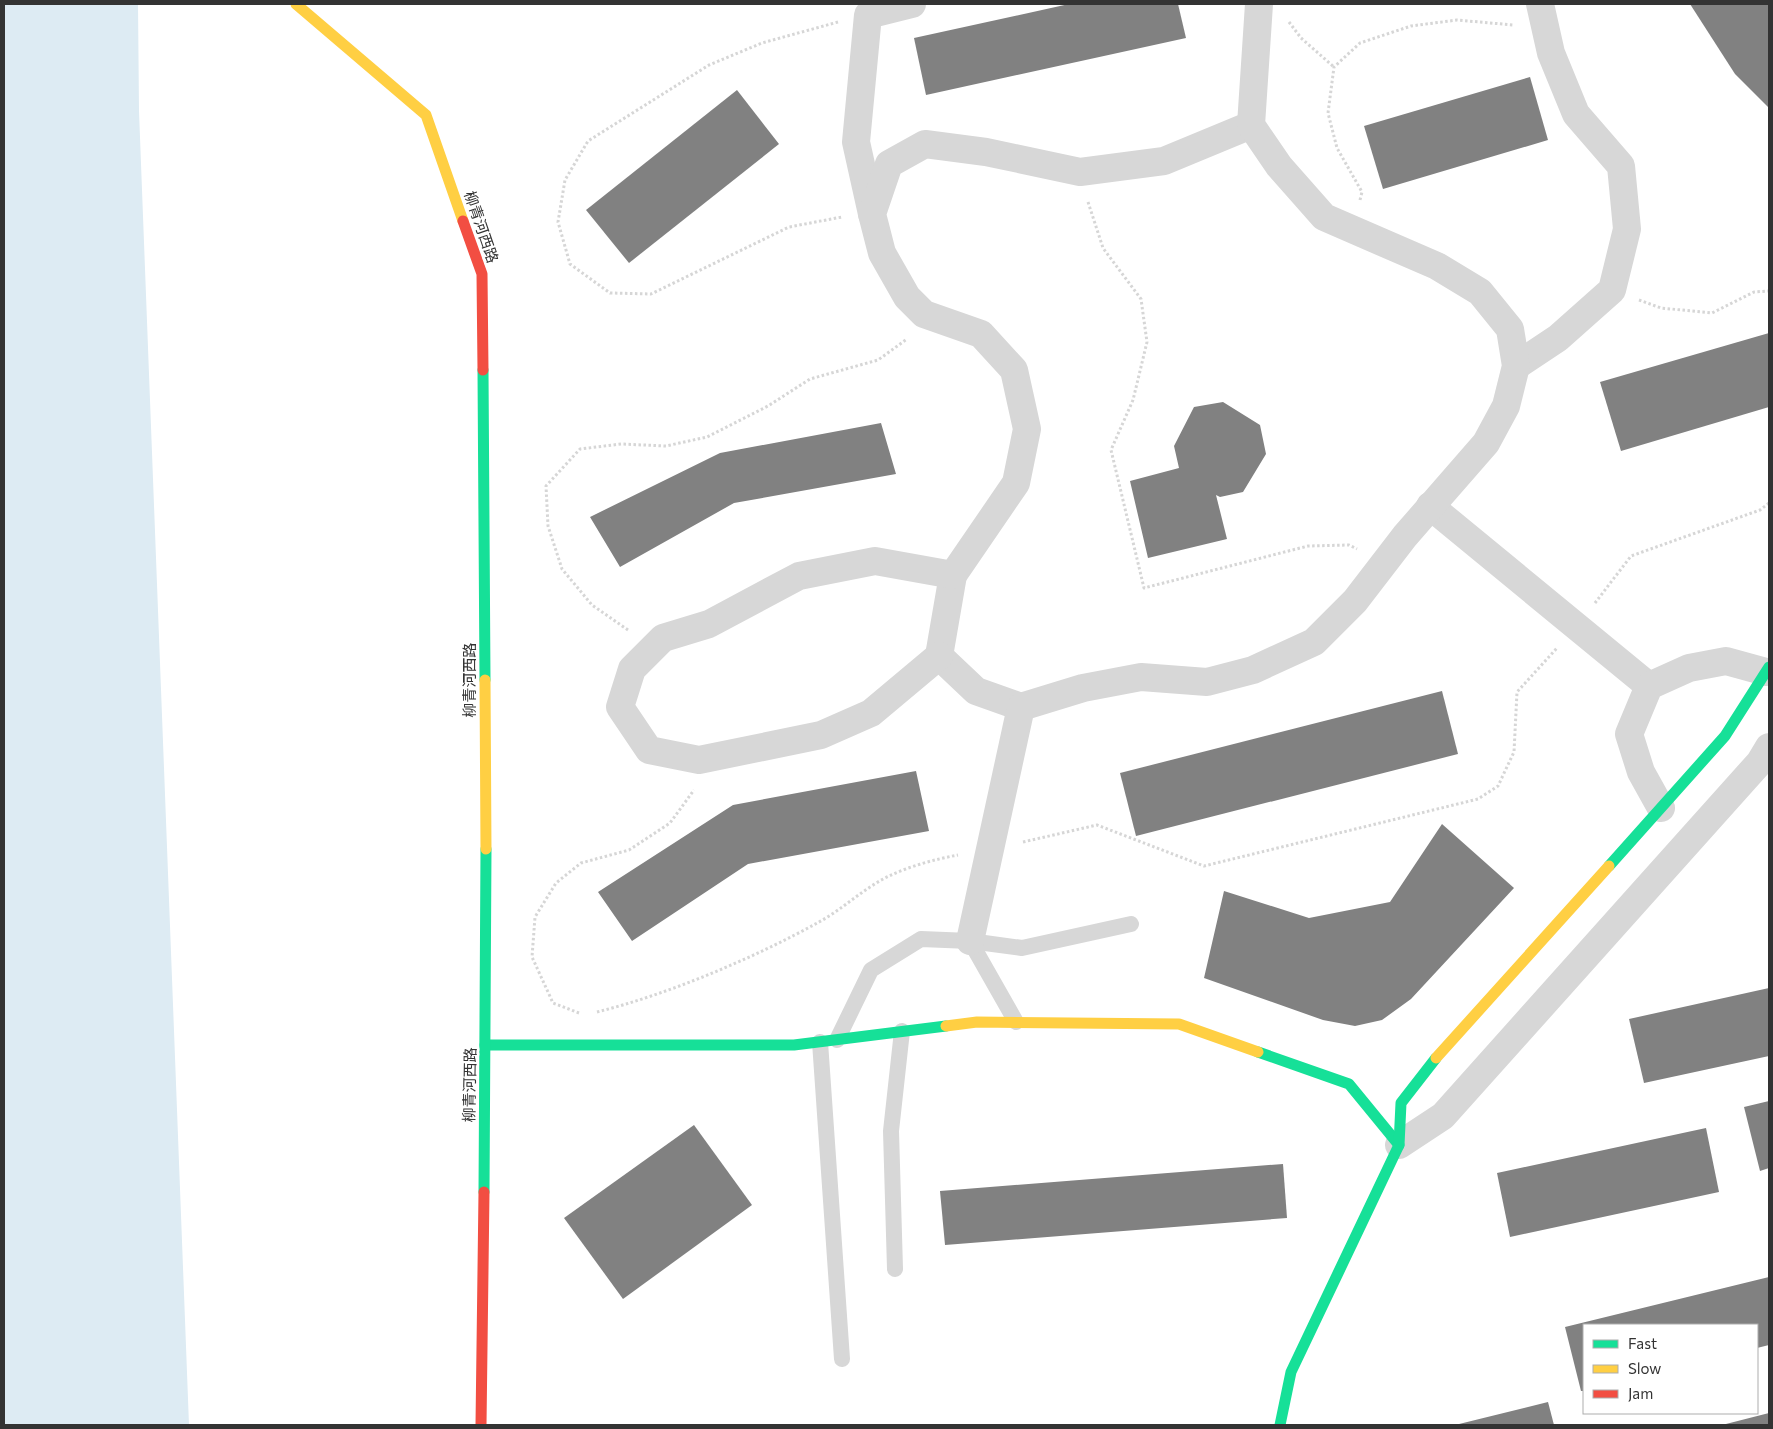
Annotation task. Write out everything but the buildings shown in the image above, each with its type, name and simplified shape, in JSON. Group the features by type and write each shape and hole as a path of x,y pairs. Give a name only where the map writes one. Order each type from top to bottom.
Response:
{"street":[{"name":"柳青河西路","path":"296,4 426,116 482,274 487,939 481,1425"},
{"path":"912,4 868,14 856,142 882,254 907,297 924,314 981,334 1014,370 1027,429 1016,483 953,575 939,656 871,713 820,735 698,760 648,750 620,707 632,670 663,638 709,624 799,576 876,562 953,575"},
{"path":"939,656 976,691 1021,707 1083,688 1141,677 1206,682 1253,670 1314,642 1355,602 1430,506 1486,443 1506,406 1516,366 1510,328 1480,292 1437,266 1324,217 1279,166 1251,125 1259,4"},
{"path":"1516,366 1558,338 1612,290 1627,230 1621,166 1576,114 1551,52 1543,16"},
{"path":"872,214 889,164 926,144 986,152 1080,172 1164,161 1251,125"},
{"path":"1430,506 1649,686"},
{"path":"1280,1425 1291,1372 1399,1145 1401,1103 1437,1057 1661,808 1725,736 1768,670 1726,661 1689,668 1649,686 1629,734 1641,772 1661,808"},
{"path":"970,941 1021,707"},
{"path":"1399,1145 1443,1116 1753,769 1769,747"},
{"path":"485,1045 794,1045 977,1022 1179,1024 1349,1084 1399,1145"}],"lane":[{"path":"838,1040 870,970 921,939 970,941 1022,948 1131,924"},
{"path":"970,941 1016,1022"},
{"path":"895,1269 890,1131 902,1031"},
{"path":"820,1042 842,1359"}],"path":[{"path":"868,14 762,43 709,65 588,141 565,180 558,222 570,264 610,293 652,294 788,227 838,217 872,214"},
{"path":"1354,230 1362,192 1337,148 1328,113 1334,67 1360,42 1411,26 1458,20 1543,16"},
{"path":"1285,18 1300,38 1334,67"},
{"path":"1080,172 1103,248 1141,299 1147,342 1134,400 1111,450 1144,588 1308,546 1349,545 1384,563"},
{"path":"1612,290 1661,308 1712,313 1754,292 1769,291"},
{"path":"653,648 592,605 562,569 548,526 546,486 580,449 621,444 666,446 706,437 768,406 810,379 878,360 905,341 924,314"},
{"path":"593,1014 634,1003 722,968 820,922 889,876 942,858 1097,825 1204,866 1478,799 1498,786 1514,752 1517,692 1576,626 1631,556 1760,510 1769,503"},
{"path":"585,1016 553,1003 532,957 535,917 556,883 581,863 629,850 670,823 697,787 698,760"}],"shaded area":[{"path":"4,4 138,4 139,111 189,1425 4,1425"}],"traffic: fast":[{"path":"483,370 485,680"},
{"path":"1609,866 1725,736 1769,667"},
{"path":"484,1192 486,849"},
{"path":"485,1045 794,1045 946,1026"},
{"path":"1258,1052 1349,1084 1399,1145"},
{"path":"1280,1425 1291,1372 1399,1145 1401,1103 1436,1058"}],"traffic: slow":[{"path":"296,4 426,115 463,221"},
{"path":"485,680 486,849"},
{"path":"1436,1058 1609,866"},
{"path":"946,1026 977,1022 1179,1024 1258,1052"}],"traffic: jam":[{"path":"463,221 482,274 483,370"},
{"path":"481,1425 484,1192"}]}
